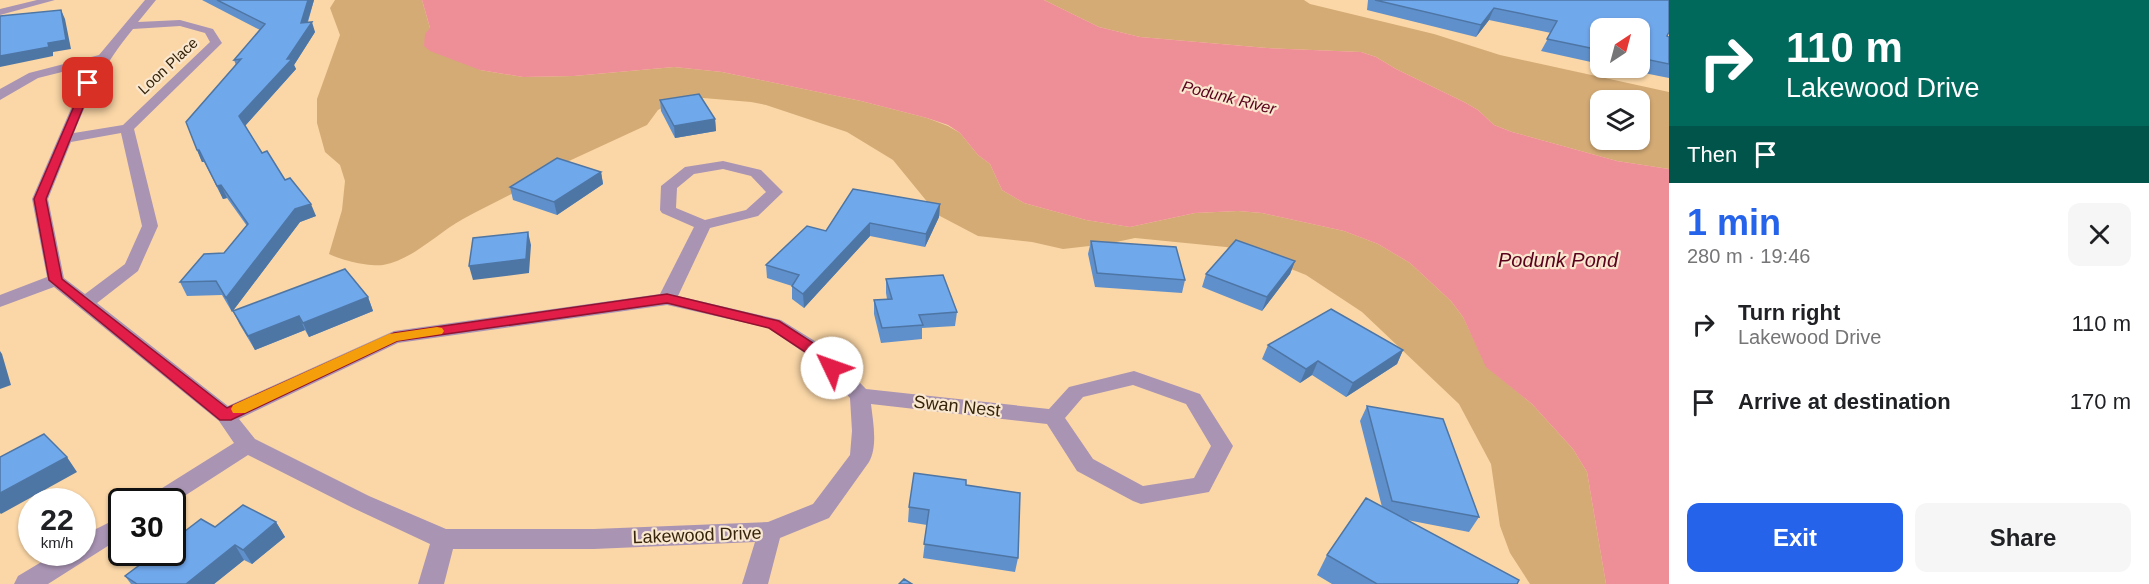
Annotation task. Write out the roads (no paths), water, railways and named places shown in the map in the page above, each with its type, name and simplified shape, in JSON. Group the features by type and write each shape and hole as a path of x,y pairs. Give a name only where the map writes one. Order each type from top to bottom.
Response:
{"street":[{"path":"0,12 50,0"},
{"path":"0,301 56,280 40,199 88,83 103,58 151,0"},
{"name":"Loon Place","path":"127,128 216,43 209,31 180,23 131,26"},
{"path":"0,96 6,89 40,73 103,58"},
{"path":"64,139 127,128 150,226 132,267 86,303"},
{"path":"723,165 756,173 775,192 752,213 703,225 668,210 669,186 690,170 723,165"},
{"path":"667,299 703,225"},
{"name":"Lakewood Drive","path":"56,280 226,416 247,446 361,502 444,539 594,539 770,532 821,511 844,482 861,456 863,431 860,396"},
{"path":"226,416 394,337 667,299 774,324 819,353 860,396"},
{"path":"1134,378 1192,399 1222,446 1201,486 1141,495 1085,465 1054,417 1076,392 1134,378"},
{"name":"Swan Nest","path":"860,396 1054,417"},
{"path":"180,488 247,446"},
{"path":"755,584 770,532"},
{"path":"431,584 444,539"},
{"path":"27,584 56,566"}],"water":[{"name":"Podunk Pond","path":"422,0 1044,0 1099,27 1140,37 1267,48 1361,52 1376,57 1464,102 1478,110 1494,125 1512,132 1617,161 1669,169 1669,584 1606,584 1587,472 1573,449 1532,404 1486,367 1463,317 1451,301 1410,263 1378,244 1344,231 1262,213 1238,211 1195,213 1130,227 1086,220 1024,203 1002,190 990,164 978,155 960,133 948,125 861,101 722,72 674,67 574,76 523,77 480,70 430,51 424,46 425,34 430,28"}],"water label":[{"name":"Podunk River","path":"1229,97"}]}
